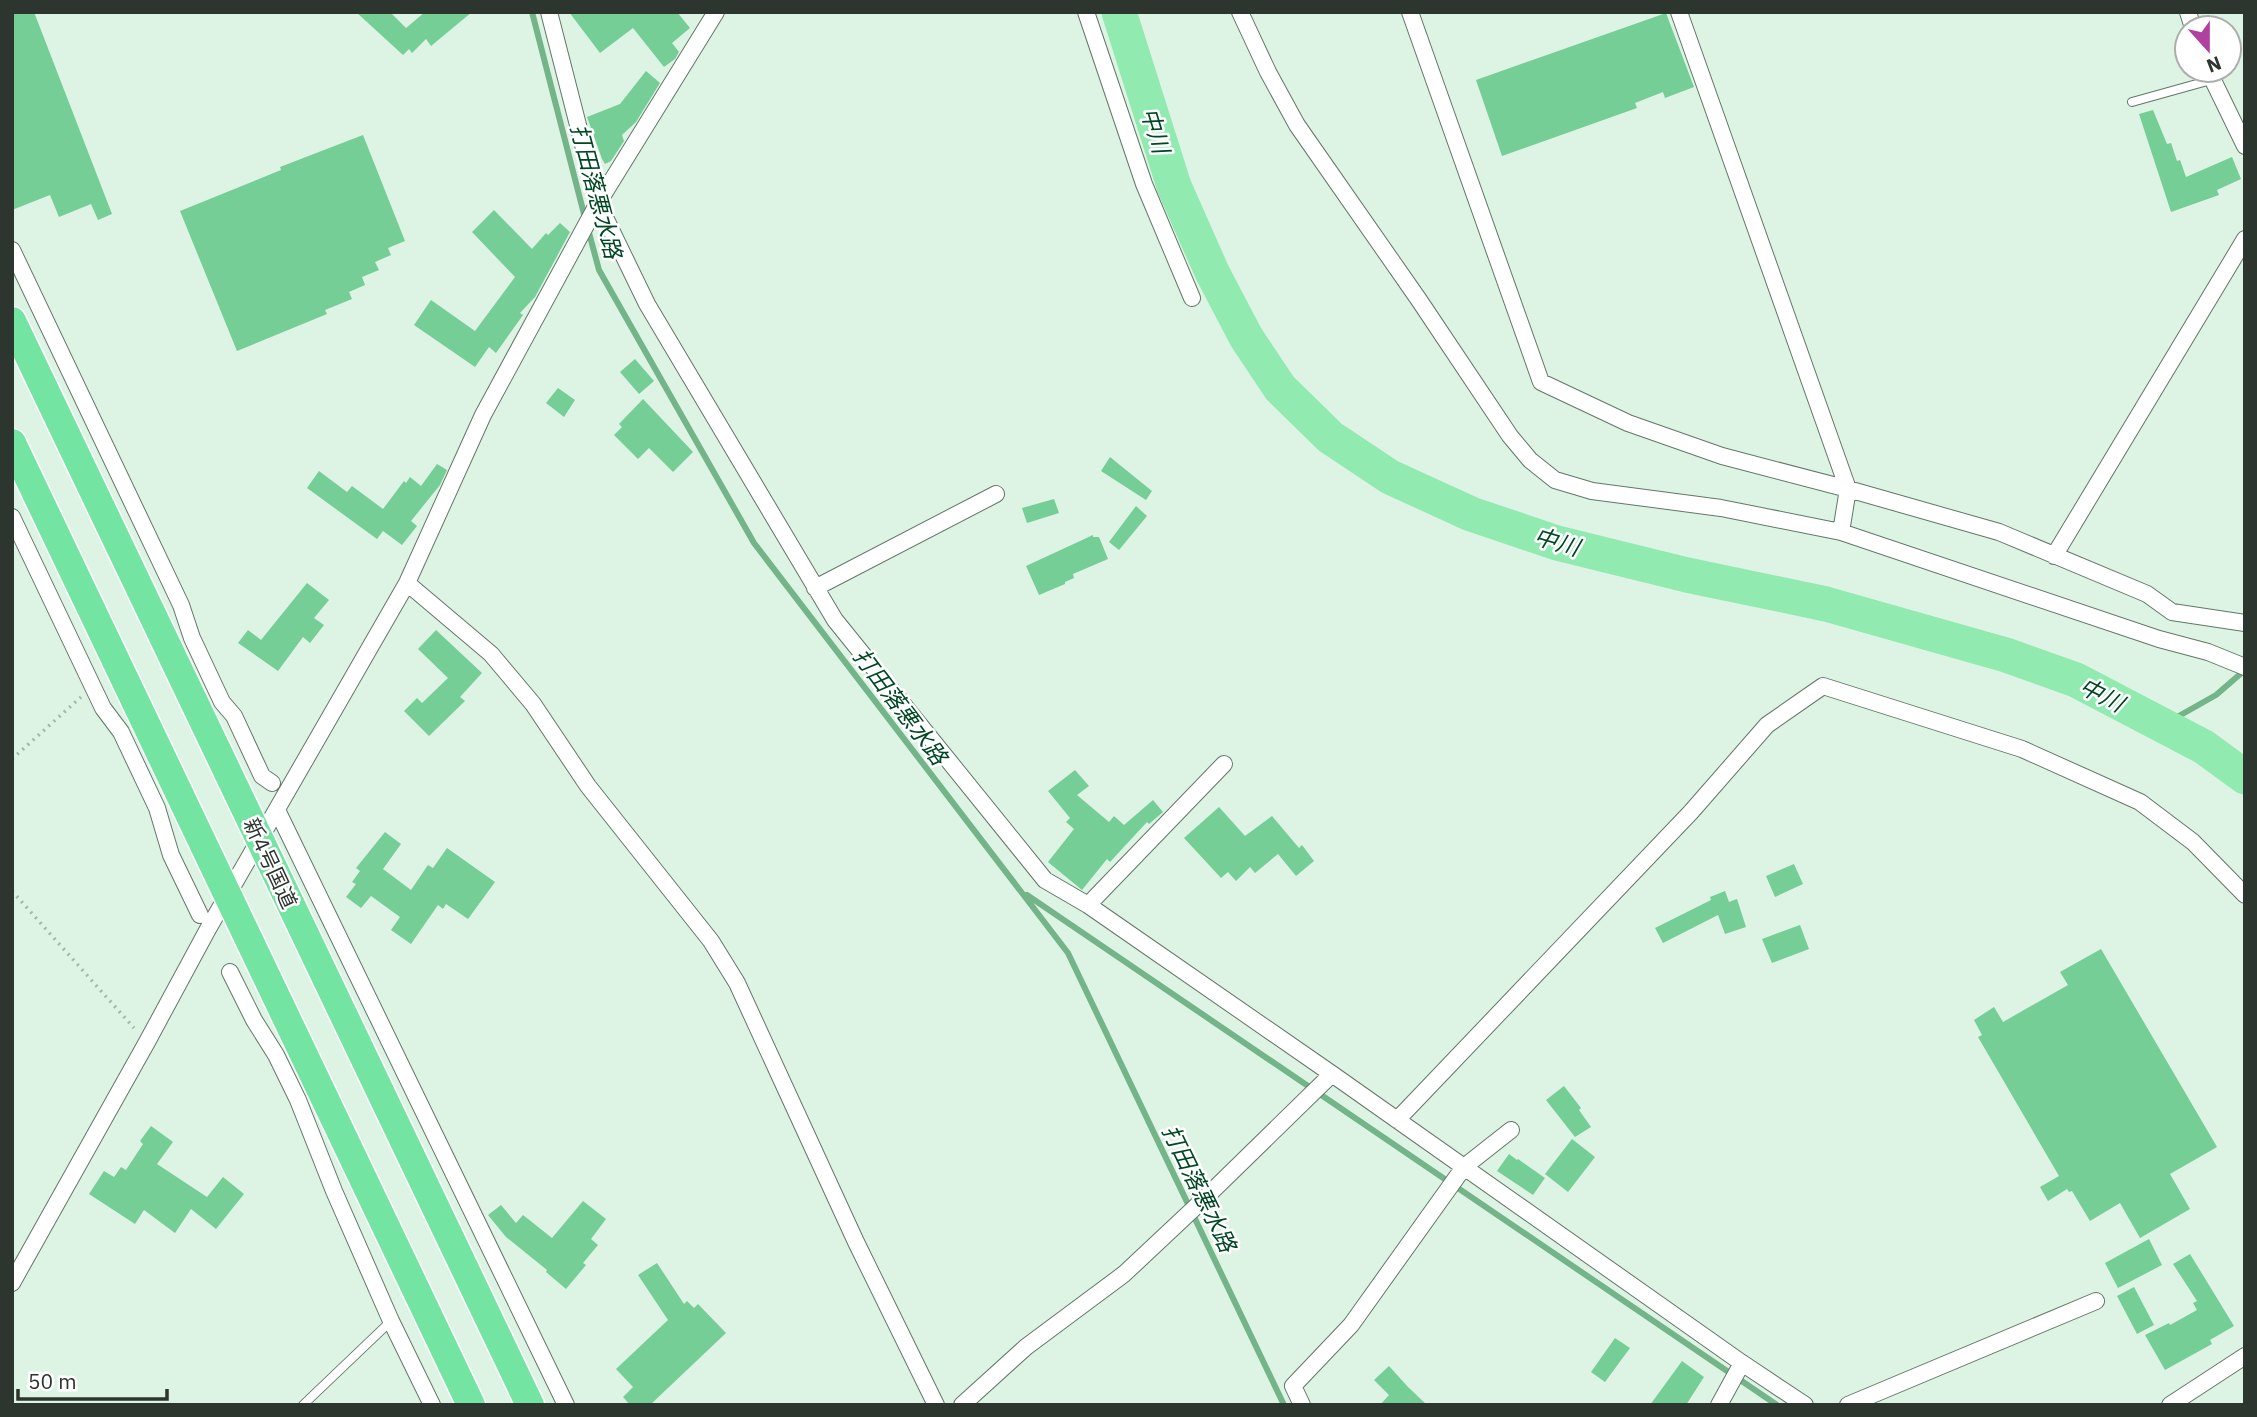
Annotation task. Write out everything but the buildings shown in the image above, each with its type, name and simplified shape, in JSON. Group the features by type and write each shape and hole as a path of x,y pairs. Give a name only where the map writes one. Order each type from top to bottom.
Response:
{"highway":[{"name":"新4号国道","path":"12,321 198,679 260,841 530,1405"},
{"path":"12,443 152,766 228,895 300,1074 471,1405"}],"street":[{"path":"549,12 598,204 647,304 835,620 1045,880 1088,905 1805,1405"},
{"path":"12,1283 228,895 407,583 483,415 598,204 716,12"},
{"path":"1086,12 1144,184 1192,298"},
{"path":"1240,12 1297,125 1510,436 1530,460 1555,480 1592,491 1721,508 1840,532 2159,639 2208,652 2245,667"},
{"path":"1410,12 1541,382 1628,423 1722,456 1999,532 2147,594 2172,612 2245,623"},
{"path":"1679,12 1848,489 1840,532"},
{"path":"2214,84 2245,146"},
{"path":"2054,556 2245,239"},
{"path":"12,250 181,605 192,638 198,679 234,716 262,776 272,783"},
{"path":"815,588 996,494"},
{"path":"12,517 103,708 152,766 157,808 171,855 200,915"},
{"path":"407,583 491,653 533,704 587,786 711,941 737,983 856,1242 936,1405"},
{"path":"1397,1120 1691,812 1767,725 1823,686 2022,749 2140,802 2193,842 2245,895"},
{"path":"1088,905 1224,764"},
{"path":"277,810 566,1405"},
{"path":"230,972 254,1020 276,1055 300,1074 298,1100 334,1191 391,1321 432,1405"},
{"path":"962,1405 1026,1348 1124,1274 1332,1074"},
{"path":"1302,1405 1293,1386 1350,1325 1464,1167 1511,1130"},
{"path":"1849,1405 2096,1301"},
{"path":"2170,1405 2245,1356"},
{"path":"1719,1405 1742,1363"}],"lane":[{"path":"2132,102 2183,84"},
{"path":"303,1405 391,1321"}],"path":[{"path":"12,759 93,686"},
{"path":"12,891 147,1042"}],"waterway":[{"name":"打田落悪水路","path":"532,12 585,218"},
{"name":"中川","path":"1119,12 1174,186 1212,272 1246,337 1280,388 1330,437 1390,477 1471,514 1557,543 1687,575 1826,604 2006,655 2076,680 2204,747 2245,777"},
{"name":"打田落悪水路","path":"588,229 599,270 754,543 1068,953 1284,1405"},
{"path":"2163,725 2216,695 2245,670"},
{"path":"1027,895 1777,1405"}]}
